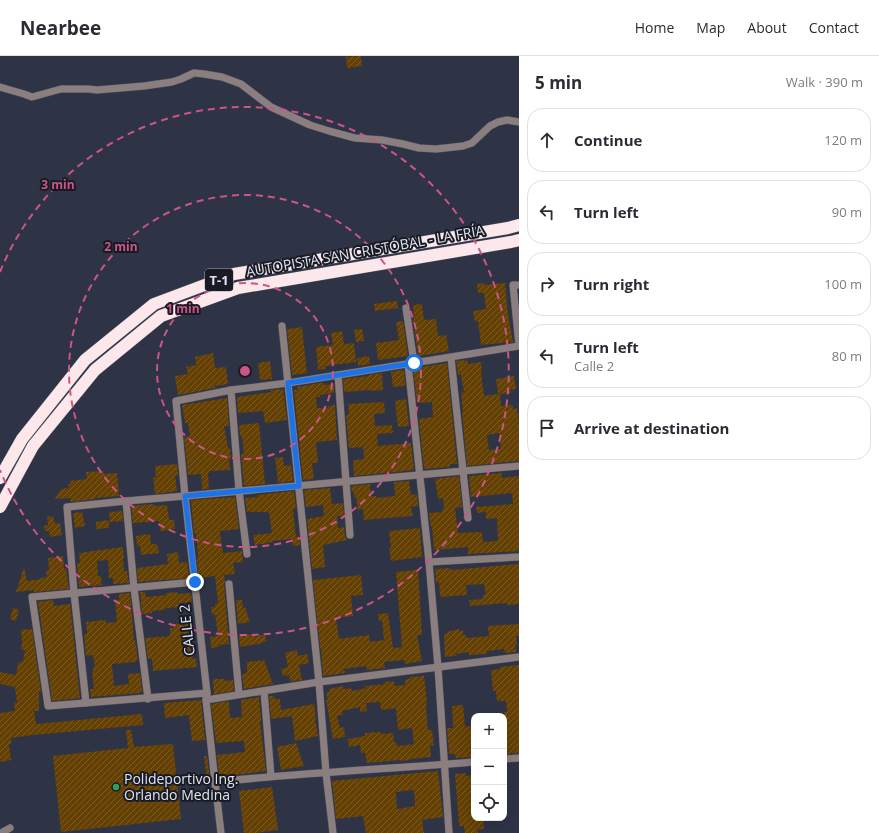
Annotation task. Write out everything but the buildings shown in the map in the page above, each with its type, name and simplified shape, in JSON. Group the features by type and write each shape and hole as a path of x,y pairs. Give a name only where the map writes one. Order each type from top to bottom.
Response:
{"highway":[{"name":"AUTOPISTA SAN CRISTÓBAL - LA FRÍA","path":"0,478 22,439 85,360 154,304 234,274 500,230 519,225"},
{"name":"AUTOPISTA SAN CRISTÓBAL - LA FRÍA","path":"0,507 33,446 94,370 161,316 238,288 519,240"}],"street":[{"path":"0,87 32,97 61,89 97,90 144,86 172,82 194,74 204,74 222,77 241,84 271,106 310,125 355,138 382,140 436,150 463,146 472,143 490,126 498,122 507,120 519,122"},
{"path":"247,554 231,390 288,383 451,358 519,345 516,285"},
{"path":"406,308 438,667 450,833"},
{"path":"282,326 333,833"},
{"path":"451,358 468,518"},
{"path":"338,375 350,535"},
{"name":"CALLE 2","path":"221,833 214,782 176,401 231,390"},
{"path":"86,703 74,593 67,507 519,466"},
{"path":"126,501 134,588 148,699"},
{"path":"429,562 519,557"},
{"path":"195,582 32,597 48,706 239,694 319,682 519,658"},
{"path":"228,584 239,694"},
{"path":"264,691 272,776"},
{"path":"507,759 519,758"},
{"path":"214,782 272,776 471,762"},
{"path":"1,833 10,828"}],"place":[{"name":"Polideportivo Ing. Orlando Medina","path":"116,787"}],"route":[{"path":"195,582 185,496 299,486 288,383 414,363"}]}
